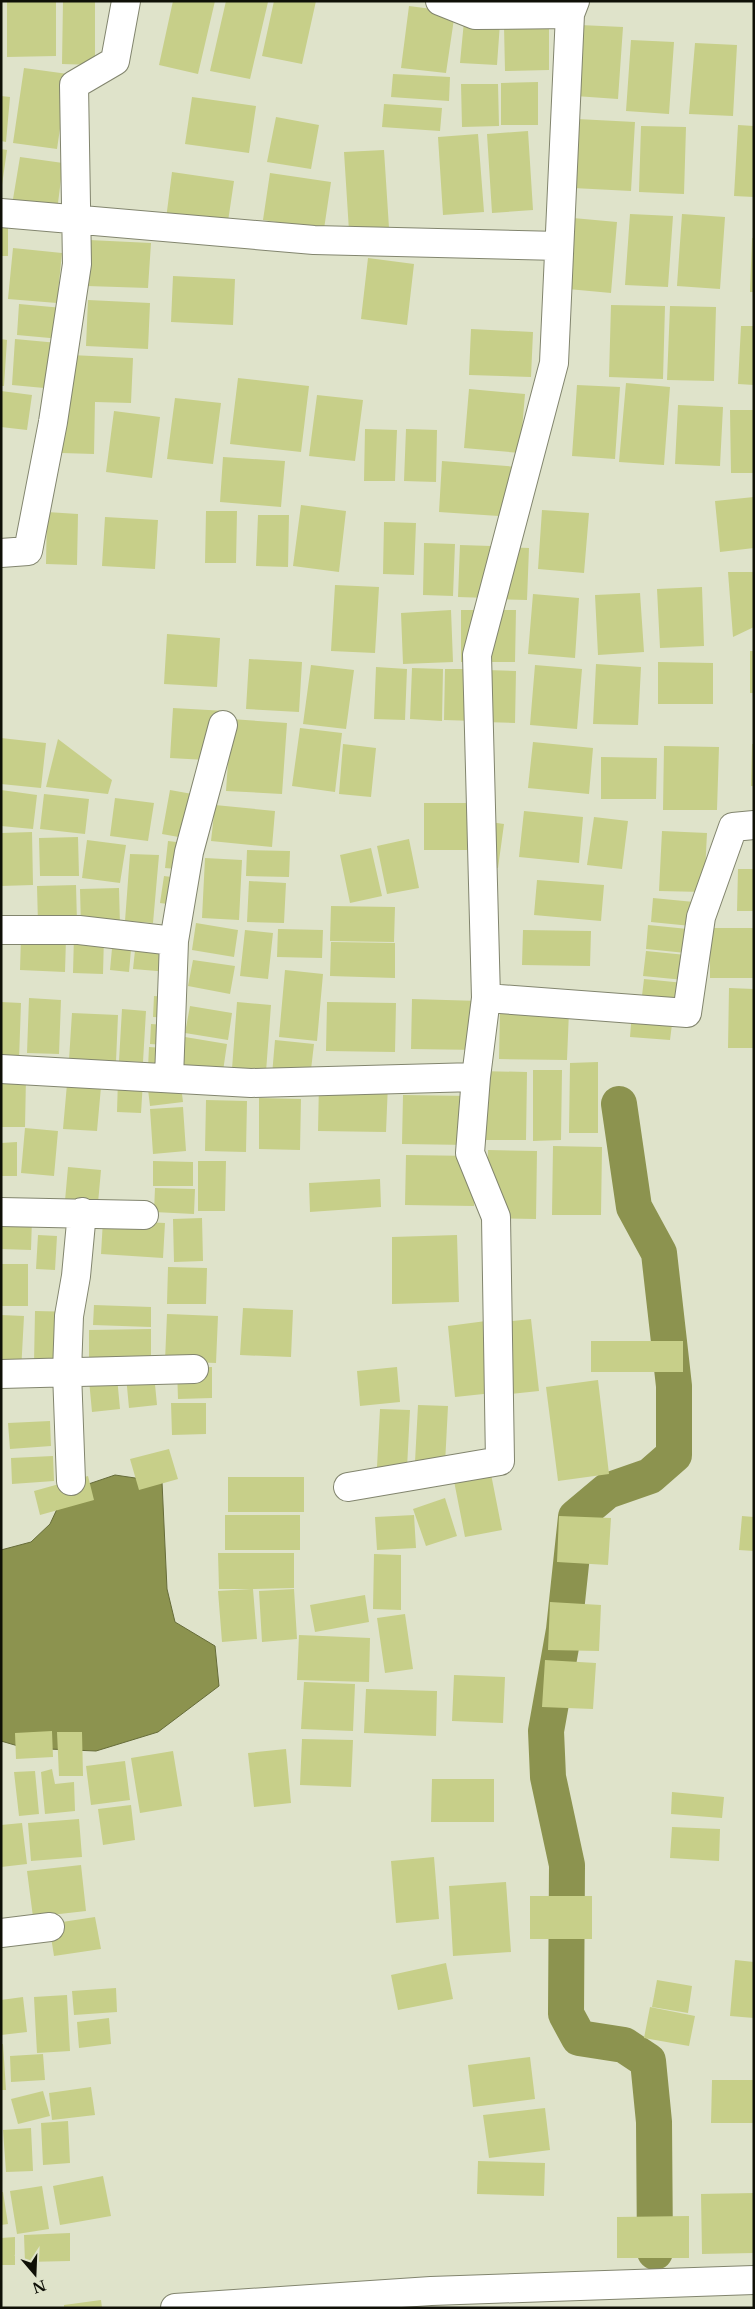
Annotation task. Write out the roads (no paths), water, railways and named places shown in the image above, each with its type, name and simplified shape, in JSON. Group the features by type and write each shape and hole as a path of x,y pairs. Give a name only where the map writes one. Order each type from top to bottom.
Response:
{"street":[{"path":"1,553 28,550 53,422 76,274 74,85 116,61 126,1"},
{"path":"348,1487 500,1461 496,1217 470,1153 476,1077 486,998 477,654 554,363 573,7 476,15 440,1"},
{"path":"1,213 314,240 560,246"},
{"path":"169,1078 174,941 189,852 223,725"},
{"path":"486,998 687,1013 701,917 733,826 754,825"},
{"path":"1,930 79,930 174,941"},
{"path":"1,1069 250,1083 476,1077"},
{"path":"1,1212 82,1212 144,1215"},
{"path":"71,1481 67,1372 69,1316 76,1276 82,1212"},
{"path":"1,1374 194,1369"},
{"path":"1,1933 50,1926"},
{"path":"175,2308 391,2300 754,2280"}],"waterway":[{"path":"619,1104 634,1207 659,1253 674,1386 674,1455 650,1476 607,1491 576,1517 564,1630 546,1731 548,1777 567,1865 566,2014 579,2038 624,2045 648,2061 654,2122 655,2252"}]}
